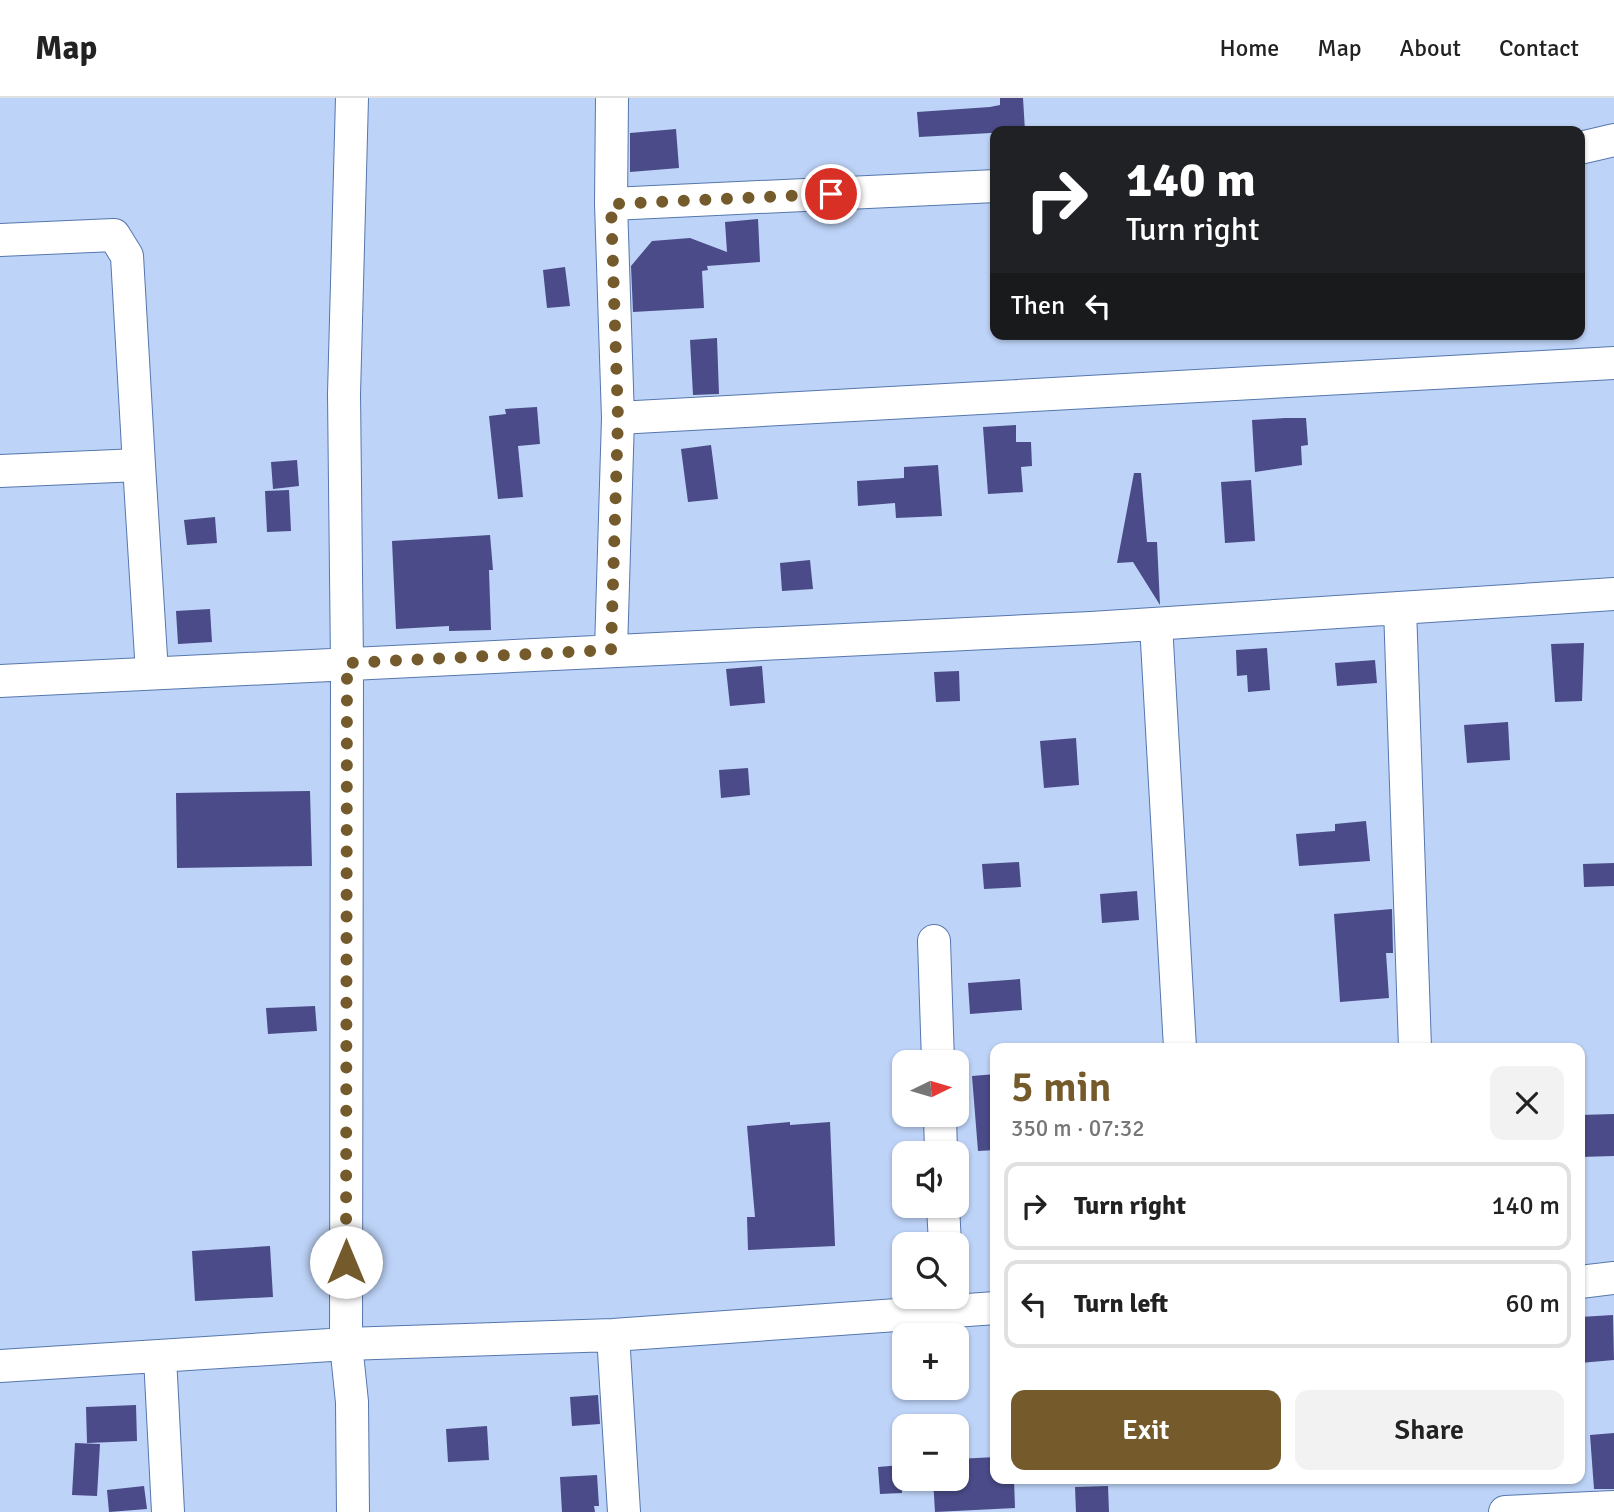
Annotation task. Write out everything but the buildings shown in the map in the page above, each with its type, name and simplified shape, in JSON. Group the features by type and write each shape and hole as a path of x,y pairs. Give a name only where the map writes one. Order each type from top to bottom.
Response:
{"street":[{"path":"352,98 344,394 347,663 346,1344 352,1402 353,1512"},
{"path":"611,650 618,418 611,204 612,98"},
{"path":"1585,147 1614,140"},
{"path":"611,204 990,186"},
{"path":"0,240 114,235 127,256 152,673"},
{"path":"618,418 1614,363"},
{"path":"0,471 139,465"},
{"path":"0,681 1156,624 1614,594"},
{"path":"1399,608 1415,1043"},
{"path":"1156,624 1180,1043"},
{"path":"934,941 938,1050"},
{"path":"1585,1281 1614,1278"},
{"path":"969,1305 990,1307"},
{"path":"0,1366 346,1344 613,1335 892,1308"},
{"path":"613,1335 624,1512"},
{"path":"160,1357 168,1512"},
{"path":"1505,1512 1614,1507"}],"route":[{"path":"346,1262 347,663 611,650 618,418 611,204 831,194"}]}
